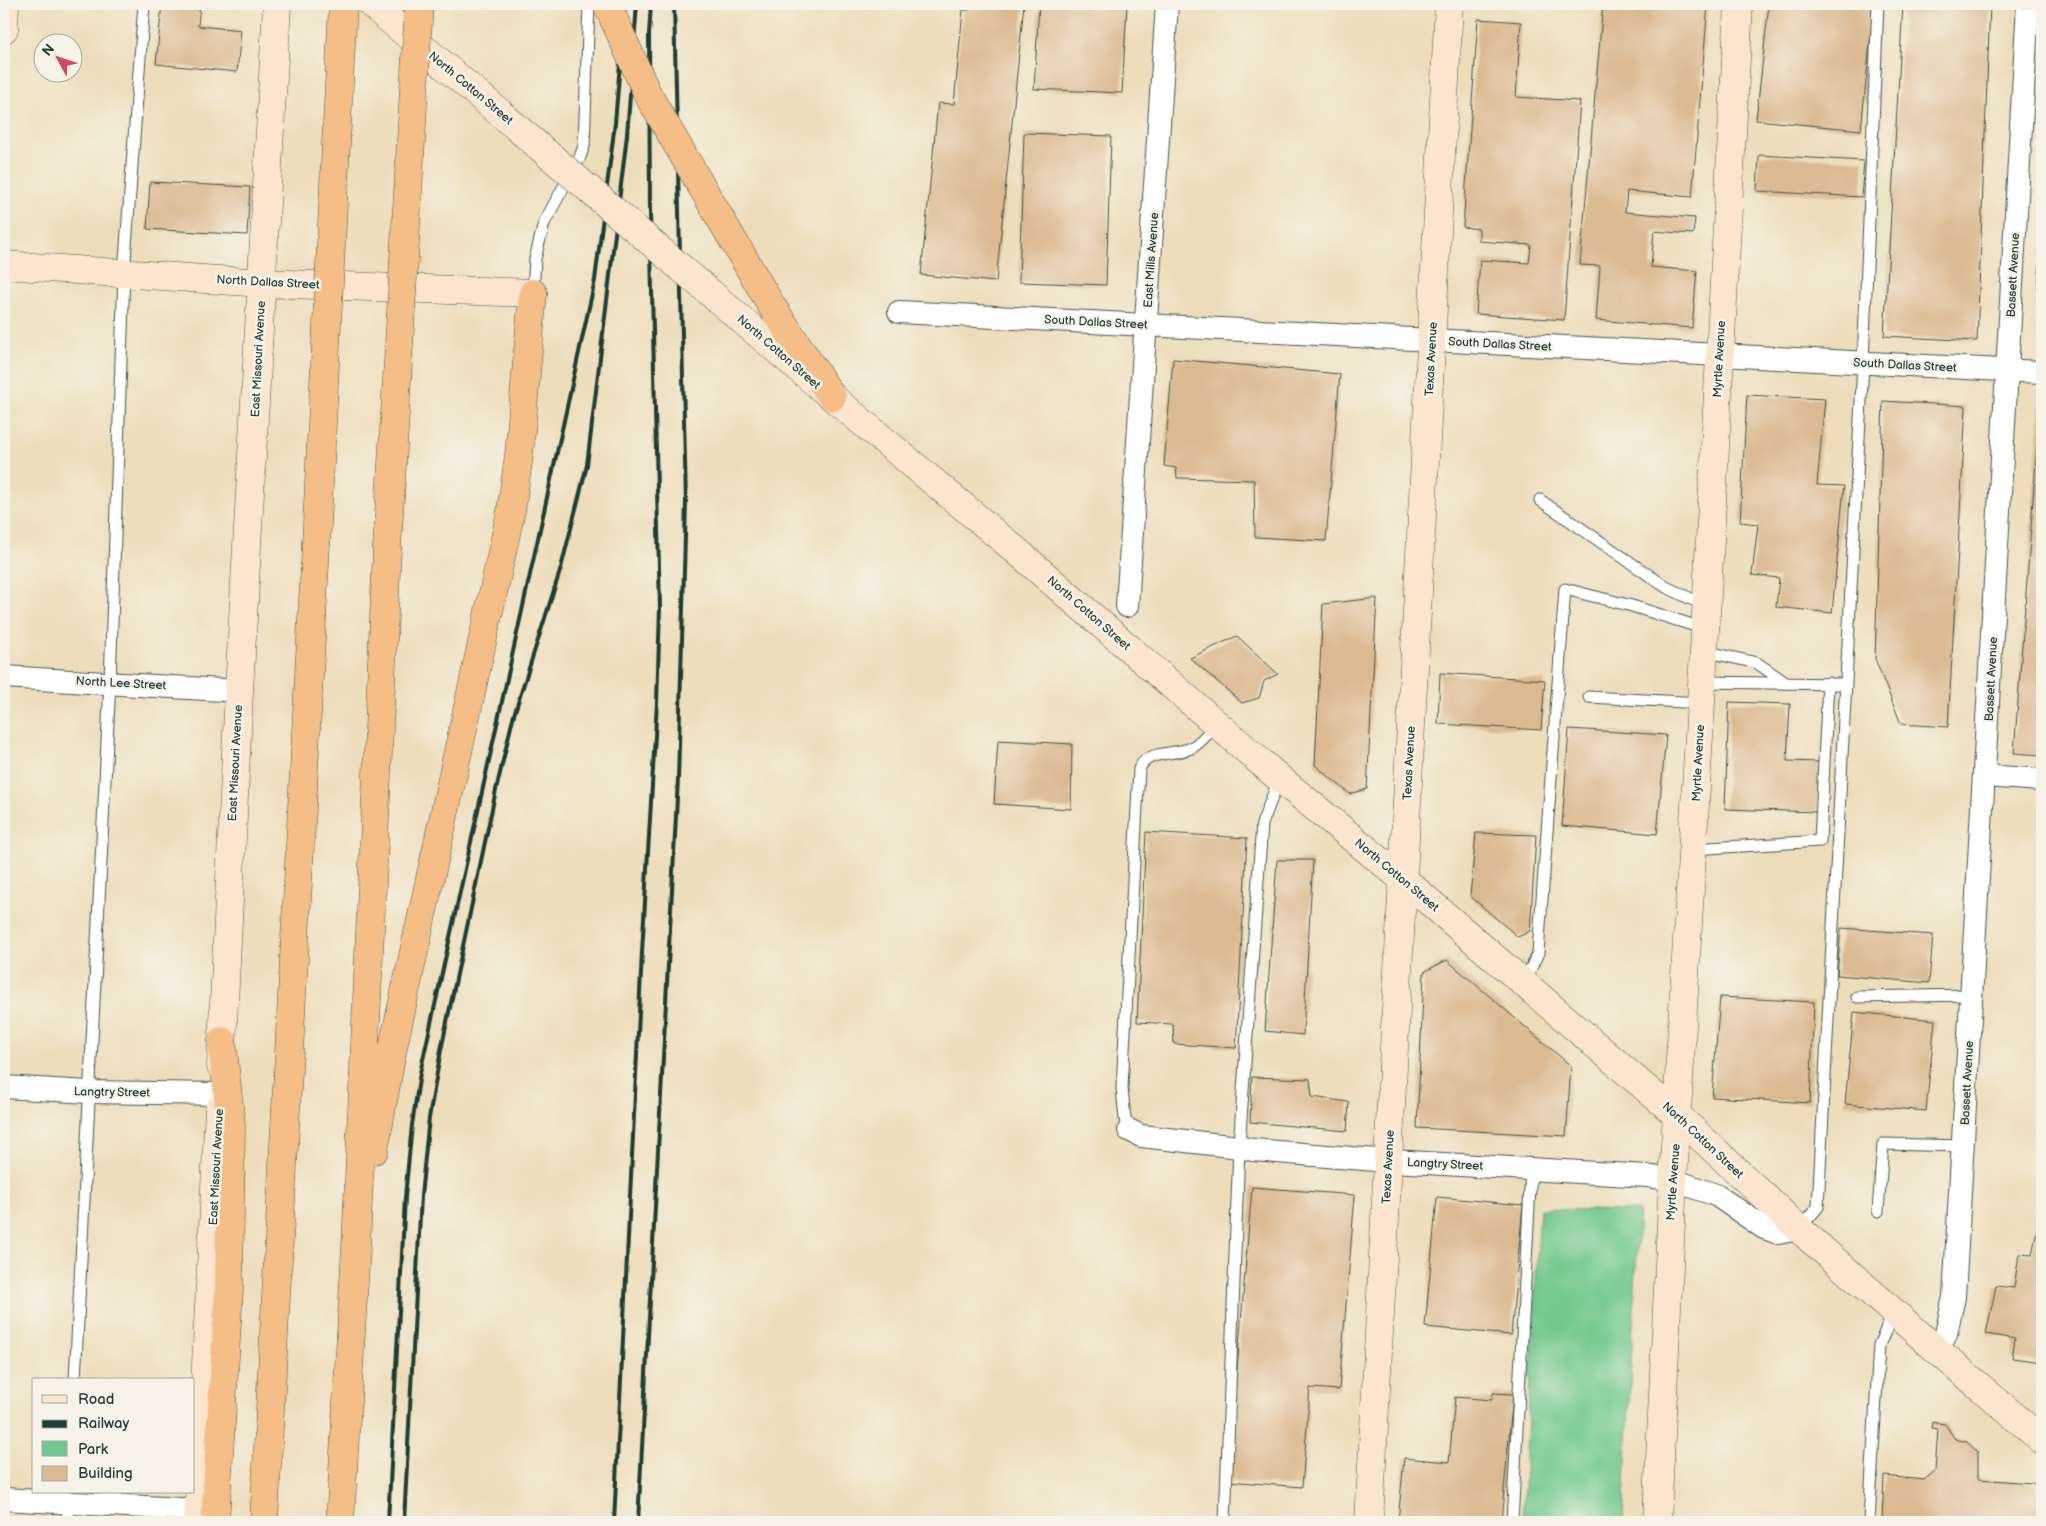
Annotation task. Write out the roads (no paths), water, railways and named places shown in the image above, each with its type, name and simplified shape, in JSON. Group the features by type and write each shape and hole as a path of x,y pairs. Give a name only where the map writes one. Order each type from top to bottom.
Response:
{"highway":[{"path":"264,1522 343,4"},
{"path":"340,1522 356,1247 387,548 419,4"},
{"path":"607,4 653,104 771,305 832,397"},
{"path":"356,1247 393,1047 510,511 522,428 533,293"},
{"path":"204,1518 228,1290 231,1125 222,1041"}],"main road":[{"path":"4,29 5,4"},
{"name":"East Missouri Avenue","path":"204,1518 222,1041 239,691 277,4"},
{"name":"North Cotton Street","path":"371,4 832,397 1019,553 1216,724 1404,880 1524,983 1678,1116 1799,1229 2042,1440"},
{"name":"Texas Avenue","path":"1370,1522 1449,4"},
{"name":"Myrtle Avenue","path":"1657,1522 1673,1180 1739,4"},
{"name":"North Dallas Street","path":"4,265 262,283 533,293"}],"street":[{"name":"East Mills Avenue","path":"1127,606 1167,4"},
{"name":"Bassett Avenue","path":"1938,1351 1948,1326 1954,1297 2028,4"},
{"name":"South Dallas Street","path":"899,312 2042,372"},
{"name":"North Lee Street","path":"4,677 239,691"},
{"path":"1985,776 2042,780"},
{"name":"Langtry Street","path":"4,1087 89,1092 220,1094"},
{"name":"Langtry Street","path":"1129,1130 1141,1136 1253,1150 1389,1161 1647,1176 1673,1180"},
{"path":"1673,1180 1724,1200 1764,1228 1778,1232 1799,1229"},
{"path":"4,1499 204,1518"}],"lane":[{"path":"75,1378 110,682 124,273 144,4"},
{"path":"533,293 535,260 544,223 580,157 584,146 589,4"},
{"path":"1799,1229 1818,1206 1863,363 1878,4"},
{"path":"1540,500 1666,588 1705,629 1786,683"},
{"path":"1524,983 1538,954 1565,588 1632,606 1705,629"},
{"path":"1590,697 1701,692 1786,683 1846,684"},
{"path":"1693,849 1820,841 1828,683"},
{"path":"1129,1130 1125,1119 1122,1088 1139,769 1143,761 1151,756 1190,748 1199,742 1216,724"},
{"path":"1225,1522 1238,1147 1262,824 1280,778"},
{"path":"1857,996 1972,995"},
{"path":"1878,1211 1883,1144 1964,1146"},
{"path":"1512,1522 1531,1169"},
{"path":"1869,1522 1879,1345 1894,1312"}],"railway":[{"path":"388,1522 405,1197 412,1125 420,1073 595,280 615,123 625,4"},
{"path":"404,1522 421,1196 429,1118 441,1050 513,718 561,568 587,465 627,135 637,4"},
{"path":"614,1522 642,952 657,702 660,608 650,212 649,34 651,4"},
{"path":"638,1522 678,779 686,502 674,4"}]}
